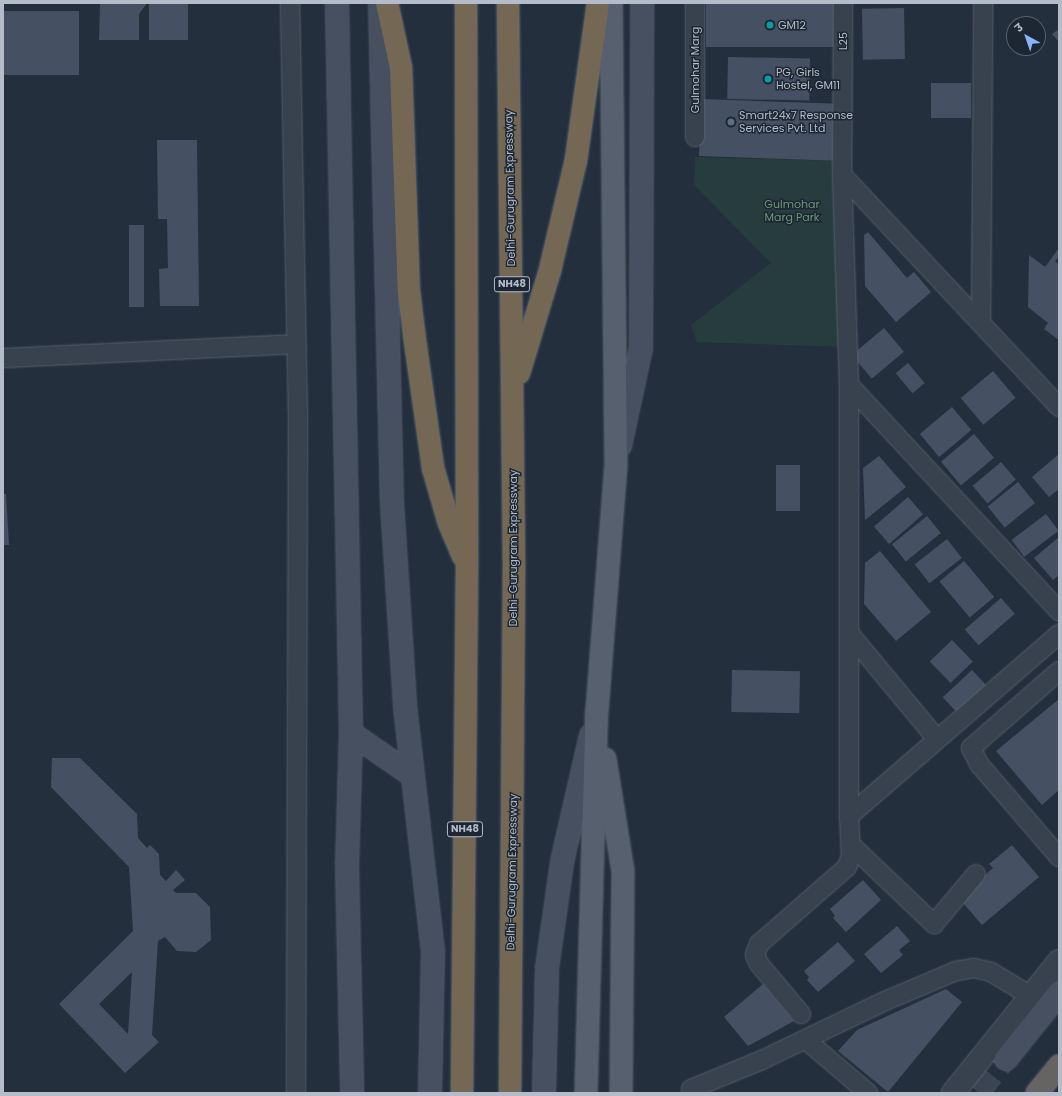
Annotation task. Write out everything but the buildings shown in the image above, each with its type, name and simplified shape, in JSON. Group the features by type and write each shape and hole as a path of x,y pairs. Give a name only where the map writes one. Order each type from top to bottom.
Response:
{"highway":[{"path":"387,3 400,68 409,292 433,468 449,523 467,564"},
{"name":"NH48","path":"462,1093 467,564 466,3"},
{"name":"Delhi-Gurugram Expressway","path":"508,3 514,564 510,1093"},
{"path":"512,393 552,263 576,160 598,3"},
{"path":"1037,1093 1059,1066"}],"main road":[{"path":"337,3 351,733 347,865 352,1093"},
{"path":"380,3 392,495 405,706 433,951 430,1093"},
{"path":"586,1093 590,890 597,711 616,466 611,3"},
{"path":"616,466 641,348 642,3"},
{"path":"544,1093 547,968 562,862 597,711"},
{"path":"597,711 623,872 621,1093"},
{"path":"351,733 413,776"},
{"path":"1006,1059 1059,993"}],"street":[{"path":"290,3 295,344 298,413 296,1093"},
{"name":"Gulmohar Marg","path":"695,3 695,137"},
{"name":"L25","path":"801,1014 759,964 755,954 759,944 848,867 852,856 849,816 849,385 842,176 843,3"},
{"path":"981,323 983,3"},
{"path":"842,176 1059,407"},
{"path":"3,358 295,344"},
{"path":"849,385 1059,611"},
{"path":"849,633 937,740"},
{"path":"849,816 1059,634"},
{"path":"1059,671 971,748 979,764 1059,856"},
{"path":"851,845 934,924 976,874"},
{"path":"953,1093 1059,961"},
{"path":"691,1089 806,1040 885,1001 956,972 974,968 991,972 1031,996"},
{"path":"806,1040 868,1093"}],"green space":[{"name":"Gulmohar Marg Park","path":"695,157 839,161 844,347 697,342 691,325 771,263 694,185"}],"tunnel":[{"path":"979,1093 1006,1059"}],"place":[{"name":"GM12","path":"770,25"},
{"name":"PG, Girls Hostel, GM11","path":"768,79"},
{"name":"Smart24x7 Response Services Pvt. Ltd","path":"731,122"}]}
